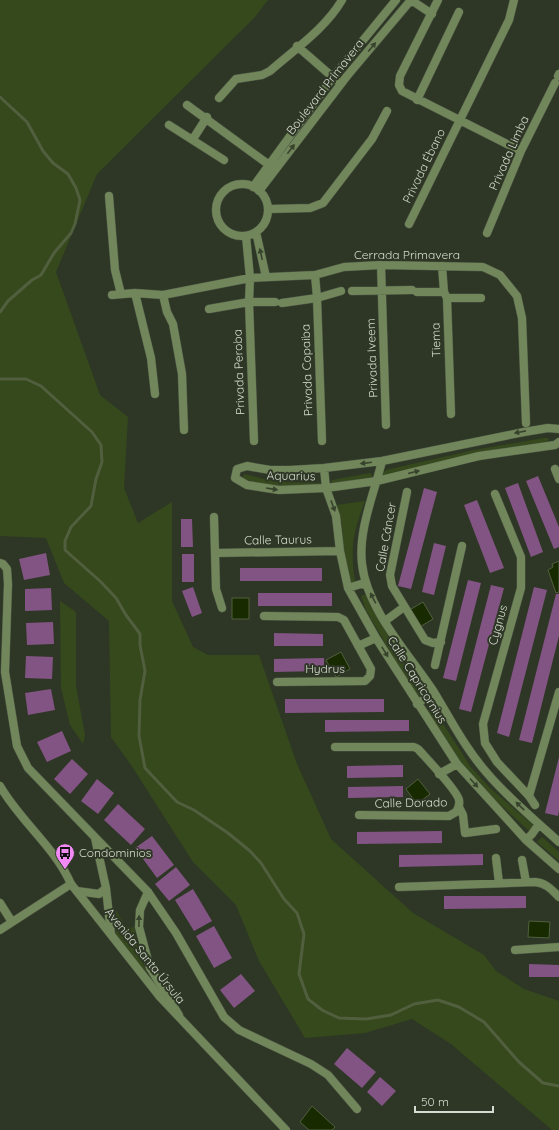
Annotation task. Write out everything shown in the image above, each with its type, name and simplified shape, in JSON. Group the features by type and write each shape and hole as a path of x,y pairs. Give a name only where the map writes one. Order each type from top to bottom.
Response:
{"street":[{"path":"219,98 236,79 270,71 297,46 320,28 342,0"},
{"name":"Boulevard Primavera","path":"272,168 333,77 396,0"},
{"path":"411,0 432,14"},
{"name":"Boulevard Primavera","path":"256,189 411,0"},
{"path":"438,0 400,76 399,85 402,91 417,100 460,119 521,151"},
{"name":"Privada Ébano","path":"409,224 509,20 514,0"},
{"path":"417,100 459,12"},
{"path":"297,46 341,85"},
{"name":"Privada Limba","path":"487,233 521,151 557,77"},
{"path":"188,105 272,168"},
{"path":"269,209 310,208 323,203 372,139 388,111"},
{"path":"193,140 207,118"},
{"path":"169,125 224,160"},
{"path":"247,184 264,196 269,209 262,227 256,232 246,236 231,234 222,228 216,218 216,207 220,196 230,187 247,184"},
{"path":"109,196 115,270 122,294"},
{"path":"256,232 266,277"},
{"path":"246,236 250,278"},
{"name":"Cerrada Primavera","path":"112,295 135,293 163,295 250,278 315,275 344,268 381,265 483,267 500,274 517,296 522,318 526,423"},
{"name":"Privada Iveem","path":"381,265 386,425"},
{"name":"Tiema","path":"442,266 445,295 451,414"},
{"name":"Privada Copaiba","path":"315,275 322,440"},
{"name":"Privada Peroba","path":"250,278 249,302 254,441"},
{"path":"209,309 249,302 278,302 317,298 341,291"},
{"path":"352,291 414,291 481,298"},
{"path":"135,293 151,358 155,394"},
{"path":"163,295 167,312 173,324 182,374 184,430"},
{"name":"Aquarius","path":"559,429 548,428 382,461 324,468 270,470 247,466 237,469 235,478 247,485 279,490 326,488 377,481 480,456 555,445 559,442"},
{"name":"Calle Capricornius","path":"382,461 363,533 362,563 366,585 385,621 434,693 464,744 488,774 559,842"},
{"name":"Calle Capricornius","path":"324,468 326,488 336,516 340,551 348,588 376,638 417,704 457,764 526,840 559,868"},
{"path":"555,469 559,479"},
{"name":"Calle Cáncer","path":"407,492 390,575 392,586 425,640 433,643 441,642"},
{"name":"Cygnus","path":"495,494 521,558 523,573 521,588 483,724 485,744 497,762 536,805"},
{"path":"214,517 216,589 222,608"},
{"path":"435,665 462,546"},
{"name":"Calle Taurus","path":"216,553 340,551"},
{"path":"0,563 3,564 6,569 8,584 5,672 17,746 28,768 148,892 176,933 224,1017 239,1030 311,1064 328,1075 358,1109"},
{"path":"0,580 8,584"},
{"path":"348,588 361,584 366,585"},
{"path":"385,621 404,607"},
{"path":"264,616 338,617 344,620 358,646 376,638"},
{"name":"Hydrus","path":"277,682 365,681 370,676 371,669 358,646"},
{"path":"529,796 559,692"},
{"path":"417,704 434,693"},
{"name":"Calle Dorado","path":"335,747 414,747 418,749 457,795 459,807 463,815 465,833 496,829"},
{"path":"488,774 497,762"},
{"path":"439,774 457,764"},
{"name":"Avenida Santa Úrsula","path":"0,786 9,803 65,870 71,884 160,997 286,1130"},
{"name":"Calle Dorado","path":"359,815 449,816 456,812 459,807"},
{"path":"526,840 539,824"},
{"path":"95,837 106,888 111,934"},
{"path":"496,858 500,883"},
{"path":"522,860 526,882"},
{"path":"399,887 526,882 542,883 559,897"},
{"path":"0,930 71,884"},
{"path":"77,891 99,894 106,888"},
{"path":"148,892 140,910 139,927 150,968 170,997 181,1019"},
{"path":"0,903 12,922"},
{"path":"515,950 559,947"}],"shaded area":[{"path":"0,0 268,0 255,17 97,174 56,272 100,395 128,417 124,488 138,523 172,502 172,601 193,647 208,655 259,655 297,764 331,839 413,913 484,955 496,971 524,989 559,1001 559,1130 552,1130 451,1044 412,1019 365,1033 305,1038 259,961 236,905 193,862 131,765 111,737 109,621 64,583 46,538 0,536"},
{"path":"548,438 549,440 545,443 385,476 382,474 386,470 474,450"},
{"path":"370,473 373,476 370,478 336,485 331,482 332,480"},
{"path":"244,474 276,482 321,483 320,485 274,487 244,479"},
{"path":"365,501 355,531 353,559 355,582 348,583 344,561 342,525 336,505"},
{"path":"559,561 559,592 556,593 548,570 553,567 552,564"},
{"path":"367,594 372,608 423,695 417,698 366,610 361,596"},
{"path":"232,598 249,598 249,619 232,619"},
{"path":"60,601 76,612 76,686 85,735 83,744 70,725 61,688"},
{"path":"423,602 433,619 418,628 408,611"},
{"path":"341,652 350,669 336,677 326,660"},
{"path":"433,708 470,766 489,787 534,826 529,831 492,797 460,762 427,711"},
{"path":"418,779 430,794 417,804 406,789"},
{"path":"542,837 559,852 559,861 537,842"},
{"path":"116,910 125,926 130,928 134,927 139,953 147,973 116,936"},
{"path":"529,921 550,922 549,938 528,937"},
{"path":"312,1106 335,1127 332,1130 309,1130 300,1122"}],"building":[{"path":"538,476 559,527 559,547 554,549 526,481"},
{"path":"518,483 543,552 531,557 505,488"},
{"path":"424,488 437,492 411,589 398,586"},
{"path":"477,500 504,568 490,573 464,505"},
{"path":"181,519 192,519 193,547 181,547"},
{"path":"434,543 446,546 434,595 422,592"},
{"path":"46,553 50,575 24,580 19,559"},
{"path":"182,554 194,554 194,582 182,582"},
{"path":"240,568 322,568 322,581 240,581"},
{"path":"468,580 481,583 456,681 443,678"},
{"path":"491,585 504,588 471,712 459,709"},
{"path":"193,587 202,613 192,617 182,591"},
{"path":"534,587 547,590 509,737 497,733"},
{"path":"51,588 52,610 25,611 25,589"},
{"path":"258,593 332,593 332,606 258,606"},
{"path":"556,594 559,594 559,636 532,743 519,740"},
{"path":"53,622 54,644 27,645 26,623"},
{"path":"274,633 323,634 323,646 274,646"},
{"path":"26,656 53,657 52,679 25,678"},
{"path":"324,658 324,671 274,672 274,659"},
{"path":"51,689 55,710 28,715 25,693"},
{"path":"285,699 384,699 384,712 285,713"},
{"path":"325,720 409,720 409,731 325,732"},
{"path":"62,731 71,751 47,762 37,742"},
{"path":"559,757 559,811 558,816 545,813"},
{"path":"72,759 88,774 70,794 54,779"},
{"path":"403,765 403,777 347,778 347,766"},
{"path":"97,779 114,793 98,814 81,801"},
{"path":"403,786 403,797 348,798 348,787"},
{"path":"118,804 145,829 131,845 104,820"},
{"path":"442,831 442,843 357,844 357,832"},
{"path":"152,836 174,865 157,878 135,848"},
{"path":"483,854 483,865 399,867 399,855"},
{"path":"176,867 190,885 169,901 155,884"},
{"path":"193,889 212,921 194,931 175,900"},
{"path":"444,896 526,896 526,908 444,909"},
{"path":"214,926 232,958 214,968 196,936"},
{"path":"529,964 559,965 559,977 529,977"},
{"path":"241,974 255,991 234,1008 220,990"},
{"path":"347,1048 376,1072 362,1088 334,1064"},
{"path":"380,1077 396,1091 382,1106 367,1092"}],"waterway":[{"path":"0,97 27,122 43,151 53,163 68,174 76,188 80,200 75,224 71,233 54,253 41,275 32,280 8,301 0,312"},
{"path":"0,379 26,379 41,386 92,432 101,445 102,462 96,479 91,506 71,527 65,541 65,550 101,582 116,598 140,634 140,645 145,671 140,700 139,736 145,768 177,802 194,810 228,833 250,851 261,863 284,899 297,913 304,934 299,974 308,999 322,1010 339,1018 366,1019 391,1015 414,1004 438,1000 459,1007 484,1022 519,1062 543,1083 559,1086"}],"place":[{"name":"Condominios","path":"65,870"}]}
